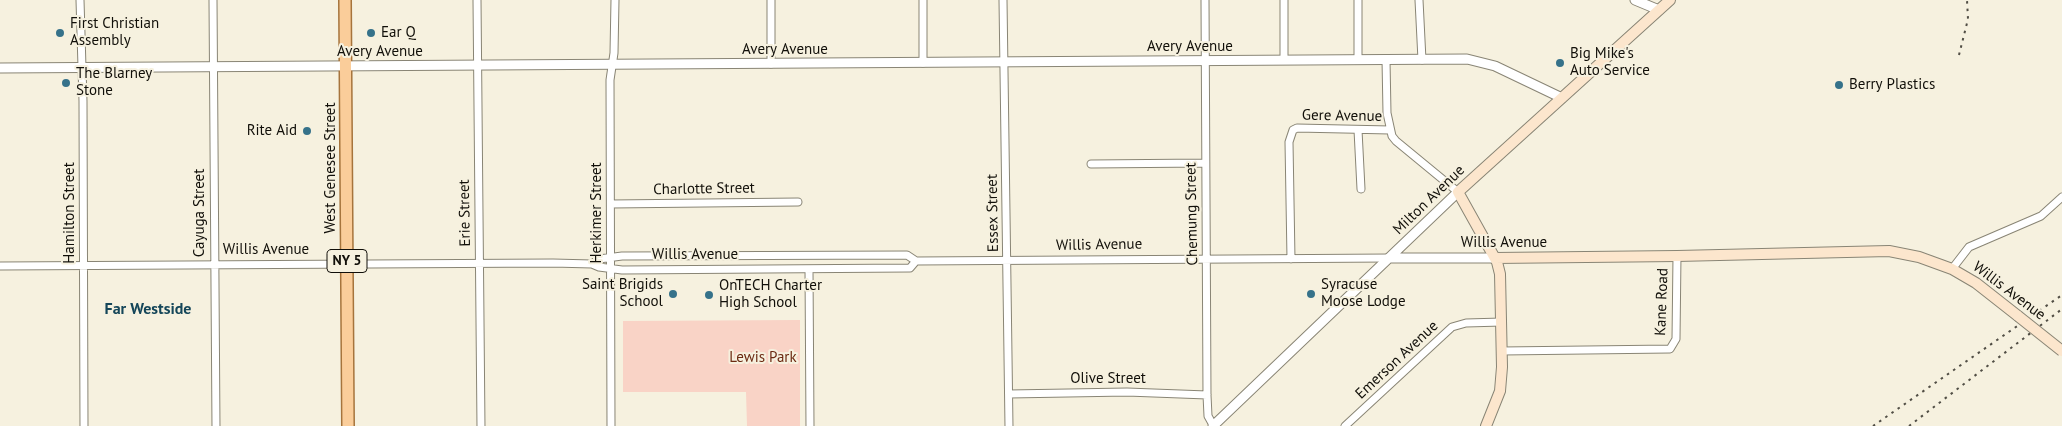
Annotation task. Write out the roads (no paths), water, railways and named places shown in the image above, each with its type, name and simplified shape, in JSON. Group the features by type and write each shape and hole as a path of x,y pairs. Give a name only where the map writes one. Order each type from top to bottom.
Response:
{"main road":[{"name":"West Genesee Street","path":"344,0 348,426"},
{"name":"Milton Avenue","path":"1458,192 1670,0"},
{"path":"1458,192 1495,258 1500,274 1502,322 1500,391 1486,426"},
{"name":"Willis Avenue","path":"1495,258 1889,251 1920,257 1952,269 1984,289 2062,351"}],"street":[{"name":"Hamilton Street","path":"80,0 84,265 84,426"},
{"name":"Cayuga Street","path":"213,0 216,426"},
{"name":"Erie Street","path":"477,0 481,426"},
{"name":"Herkimer Street","path":"612,426 610,80 615,38 615,0"},
{"path":"771,0 771,64"},
{"path":"923,0 923,63"},
{"name":"Essex Street","path":"1003,0 1009,426"},
{"name":"Chemung Street","path":"1205,0 1207,395 1208,416 1213,426"},
{"path":"1284,0 1284,60"},
{"path":"1358,0 1358,60"},
{"path":"1419,0 1422,60"},
{"path":"1635,0 1660,10"},
{"name":"Gere Avenue","path":"1291,259 1290,135 1297,128 1390,130 1387,113 1386,60"},
{"name":"Avery Avenue","path":"0,68 1477,60 1495,66 1562,98"},
{"path":"1358,130 1361,189"},
{"path":"1390,130 1396,141 1458,192"},
{"path":"1091,164 1205,163"},
{"name":"Milton Avenue","path":"1213,426 1458,192"},
{"path":"1952,269 1970,247 2041,216 2062,197"},
{"name":"Charlotte Street","path":"611,204 798,202"},
{"name":"Willis Avenue","path":"592,264 599,259 611,256 907,255 916,261 1495,258"},
{"name":"Kane Road","path":"1502,351 1665,350 1673,348 1676,339 1678,310 1677,256"},
{"name":"Willis Avenue","path":"0,266 592,264 611,269 809,269 910,268 916,261"},
{"path":"809,269 810,426"},
{"name":"Emerson Avenue","path":"1345,426 1452,327 1466,323 1502,322"},
{"name":"Olive Street","path":"1009,394 1127,392 1207,395"}],"railway":[{"path":"1959,55 1968,19 1967,0"},
{"path":"1873,426 2062,295"},
{"path":"1909,426 2062,309"}],"place":[{"name":"First Christian Assembly","path":"60,33"},
{"name":"Ear Q","path":"371,33"},
{"name":"Big Mike's Auto Service","path":"1560,63"},
{"name":"The Blarney Stone","path":"66,83"},
{"name":"Berry Plastics","path":"1839,85"},
{"name":"Rite Aid","path":"307,131"},
{"name":"Saint Brigids School","path":"673,294"},
{"name":"Syracuse Moose Lodge","path":"1311,294"},
{"name":"OnTECH Charter High School","path":"709,295"}],"district":[{"name":"Far Westside","path":"148,309"}],"park label":[{"name":"Lewis Park","path":"763,358"}]}
